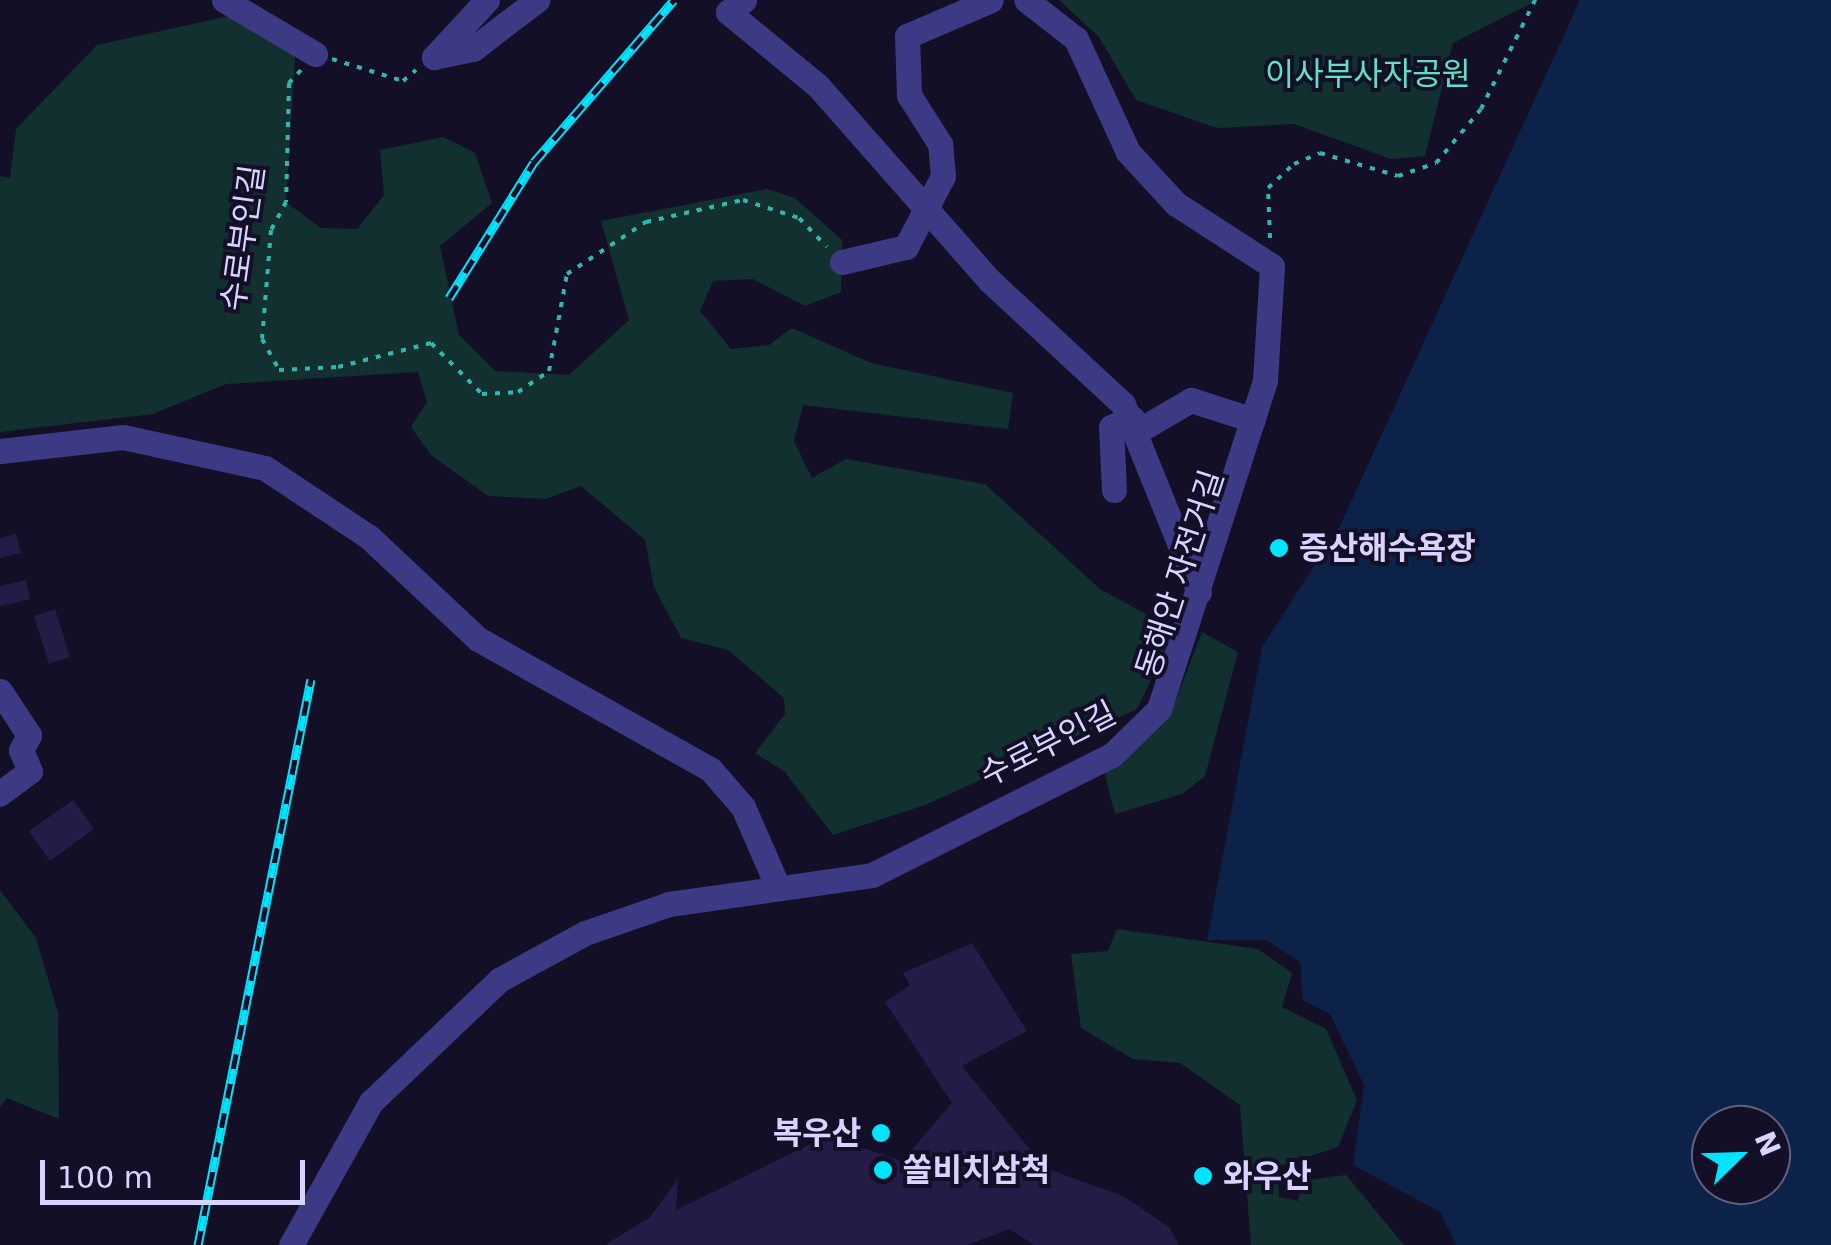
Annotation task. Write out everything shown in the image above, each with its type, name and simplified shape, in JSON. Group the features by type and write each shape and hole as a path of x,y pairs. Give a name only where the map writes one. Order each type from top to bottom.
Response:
{"street":[{"path":"224,0 315,54"},
{"path":"434,57 486,0"},
{"path":"434,57 473,49 537,0"},
{"path":"744,0 728,12 818,86 923,210 1134,425 1199,592"},
{"path":"842,262 906,247 942,176 940,144 909,95 907,36 991,0"},
{"path":"1026,0 1076,40 1128,152 1176,204 1272,266"},
{"name":"수로부인길","path":"291,1245 346,1134 470,1001 611,922 778,887 872,875 1130,743 1164,698 1253,420 1274,328 1272,266"},
{"path":"1114,490 1111,428 1134,425 1191,400 1253,420"},
{"path":"0,451 123,436 265,468 369,537 478,640 711,770 743,807 778,887"},
{"path":"0,691 29,735 22,750 30,771 0,794"}],"path":[{"path":"1272,266 1268,188 1320,153 1398,176 1436,162 1481,109 1535,0"},
{"path":"315,54 403,80 434,57"},
{"name":"수로부인길","path":"315,54 289,83 286,202 271,230 262,338 279,370 338,367 431,343 482,394 518,392 549,370 566,274 646,222 742,200 799,218 842,262"}],"green space":[{"name":"이사부사자공원","path":"1059,0 1538,0 1453,43 1425,156 1391,159 1294,124 1217,128 1136,100 1099,37"},
{"path":"229,16 296,44 286,202 321,228 357,229 384,195 380,150 443,137 475,153 492,203 440,246 459,335 495,371 569,375 629,320 601,221 767,189 795,198 842,240 841,292 805,306 753,279 713,281 700,311 731,349 769,345 792,328 871,363 1013,393 1008,429 803,405 794,441 812,478 846,459 985,484 1101,590 1175,629 1137,709 925,805 833,835 784,771 755,753 785,714 784,698 728,650 681,638 654,587 645,540 581,486 545,499 488,496 431,455 411,427 427,402 418,372 226,384 153,414 0,432 0,176 10,178 16,129 97,45"},
{"path":"1202,632 1238,652 1205,776 1182,794 1115,814 1104,771 1170,715"},
{"path":"0,890 36,938 58,1013 59,1119 7,1098 0,1107"},
{"path":"1117,929 1258,949 1292,973 1282,1007 1326,1029 1357,1100 1338,1147 1277,1167 1279,1197 1298,1201 1301,1181 1346,1175 1404,1245 1251,1245 1240,1105 1180,1063 1133,1059 1081,1028 1071,954 1108,951"}],"water":[{"path":"1580,0 1831,0 1831,1245 1456,1245 1440,1212 1353,1165 1364,1085 1330,1014 1303,1000 1300,962 1266,940 1207,940 1262,647 1340,526"}],"building":[{"path":"16,534 21,553 0,558 0,538"},
{"path":"26,580 30,599 0,606 0,586"},
{"path":"55,609 70,657 49,664 34,616"},
{"path":"73,800 94,829 50,861 29,831"},
{"path":"972,943 1027,1031 962,1066 1045,1168 1123,1196 1169,1227 1179,1245 1034,1245 1010,1229 967,1245 605,1245 650,1217 678,1179 676,1210 827,1136 902,1161 952,1103 885,1002 910,985 903,973"}],"railway":[{"path":"449,298 534,162 674,0"},
{"path":"198,1245 311,679"}],"place":[{"name":"증산해수욕장","path":"1279,548"},
{"name":"복우산","path":"881,1133"},
{"name":"쏠비치삼척","path":"883,1170"},
{"name":"와우산","path":"1203,1176"}]}
